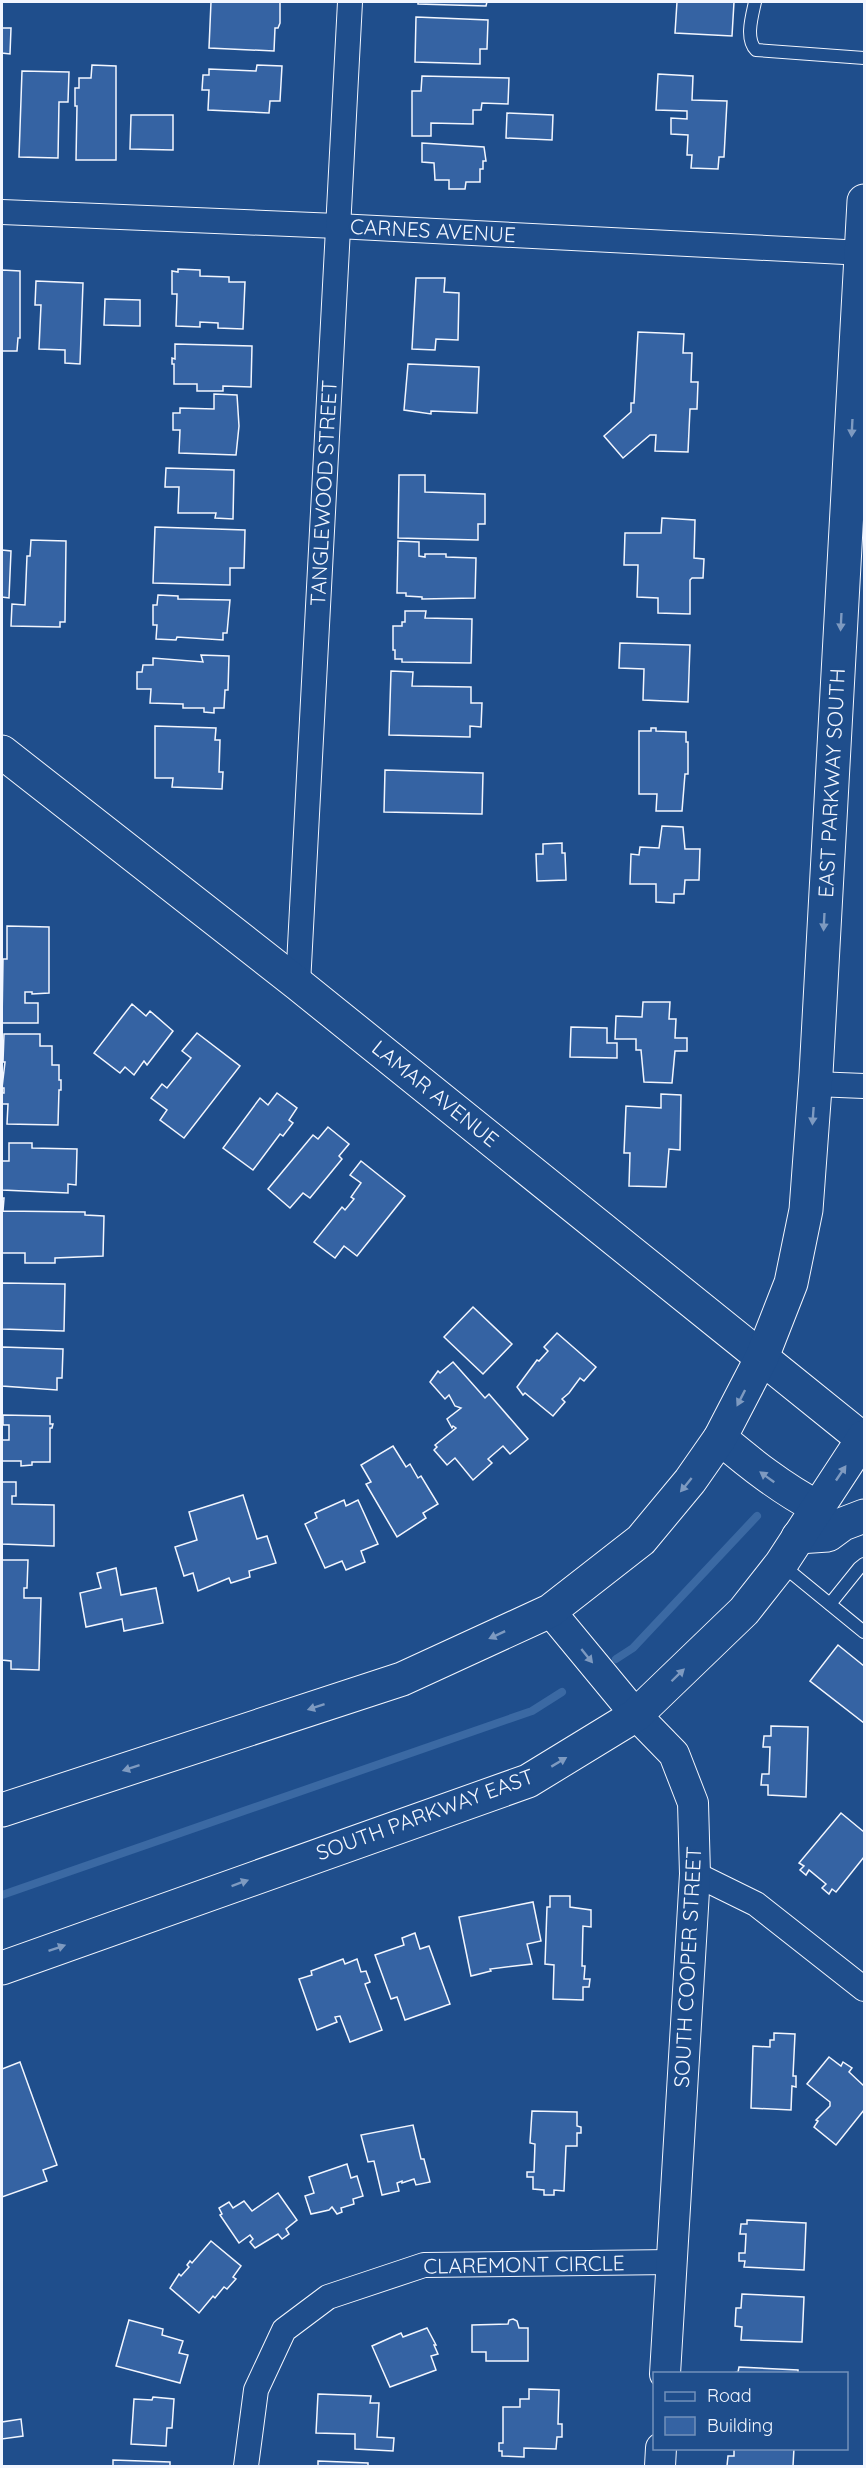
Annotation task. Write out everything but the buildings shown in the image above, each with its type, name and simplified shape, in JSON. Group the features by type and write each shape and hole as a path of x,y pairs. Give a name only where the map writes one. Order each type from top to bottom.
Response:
{"main road":[{"name":"EAST PARKWAY SOUTH","path":"762,1357 791,1283 806,1210 863,253 864,201"},
{"name":"LAMAR AVENUE","path":"2,752 298,984 864,1439"},
{"path":"2,1810 402,1679 550,1611 641,1540 690,1481 720,1438 762,1357"},
{"path":"720,1438 764,1475 790,1493 817,1507"},
{"name":"SOUTH PARKWAY EAST","path":"2,1968 528,1781 636,1715 744,1611 781,1564 864,1439"},
{"path":"798,1537 828,1535 843,1524 864,1515"}],"street":[{"name":"TANGLEWOOD STREET","path":"298,984 350,2"},
{"name":"CARNES AVENUE","path":"2,212 337,226 863,253"},
{"path":"815,1084 864,1086"},
{"name":"SOUTH COOPER STREET","path":"550,1611 636,1715 674,1754 693,1803 695,1874 665,2372"},
{"path":"695,1874 756,1904 864,1989"},
{"name":"CLAREMONT CIRCLE","path":"246,2466 256,2390 284,2330 328,2297 424,2265 671,2262"},
{"path":"660,2466 661,2450"}],"lane":[{"path":"755,2 750,33 751,45 756,50 864,58"},
{"path":"781,1564 863,1629"},
{"path":"830,1604 864,1564"}],"waterway":[{"path":"616,1659 633,1648 757,1516"},
{"path":"2,1895 532,1711 562,1692"}]}
